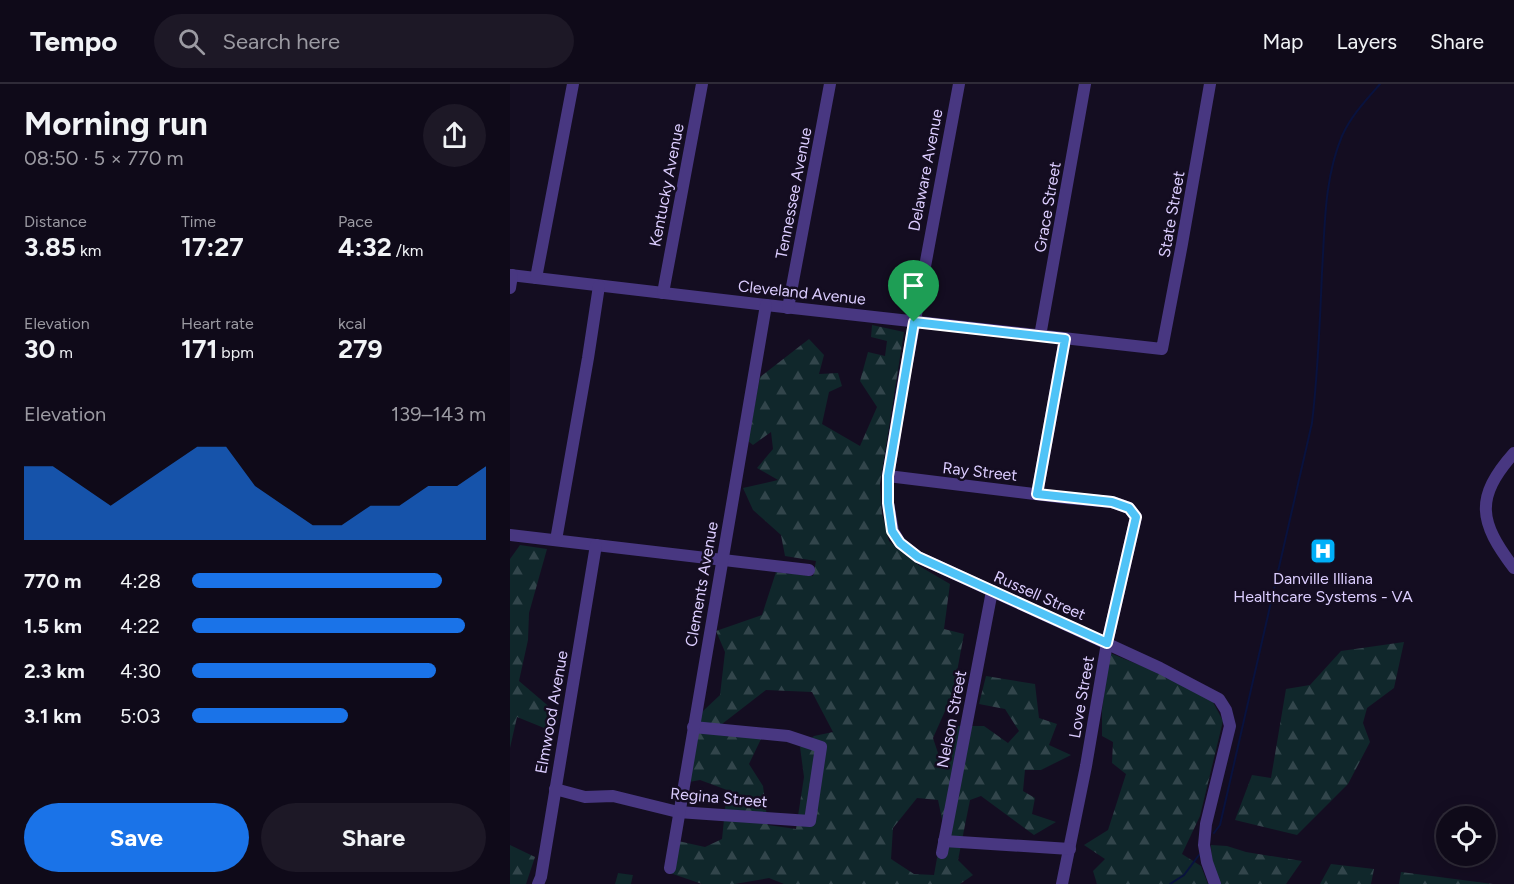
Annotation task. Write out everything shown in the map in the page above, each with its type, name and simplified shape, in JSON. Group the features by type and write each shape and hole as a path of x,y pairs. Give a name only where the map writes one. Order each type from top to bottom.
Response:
{"street":[{"path":"536,278 573,84"},
{"name":"Kentucky Avenue","path":"663,293 702,84"},
{"name":"Tennessee Avenue","path":"788,308 830,84"},
{"name":"Delaware Avenue","path":"888,476 958,84"},
{"name":"Grace Street","path":"1040,336 1085,84"},
{"name":"State Street","path":"1162,349 1210,84"},
{"name":"Cleveland Avenue","path":"511,279 536,278 1162,349"},
{"path":"556,540 599,286"},
{"name":"Clements Avenue","path":"670,868 766,305"},
{"path":"1037,494 1065,339"},
{"path":"1514,453 1491,484 1486,504 1488,525 1492,536 1514,568"},
{"name":"Ray Street","path":"888,476 1112,502 1129,508 1136,517"},
{"name":"Russell Street","path":"888,476 888,503 892,531 900,543 918,557 1160,668 1219,699 1226,710 1230,726 1206,824 1204,845 1215,884"},
{"name":"Love Street","path":"1062,884 1086,766 1107,643 1136,517"},
{"path":"510,535 809,570"},
{"name":"Elmwood Avenue","path":"538,884 596,545"},
{"name":"Nelson Street","path":"992,591 943,847 1070,849"},
{"name":"Regina Street","path":"555,789 585,797 613,796 678,813 810,821 821,747 788,736 693,727"}],"green space":[{"path":"872,325 904,332 880,484 882,514 889,541 921,567 950,584 944,629 964,634 953,693 933,738 940,759 957,726 984,726 1008,743 1019,731 1005,709 979,704 986,676 1035,684 1039,718 1057,724 1049,745 1071,755 1041,770 1025,770 1023,791 1035,798 1032,814 1056,822 1034,835 981,796 970,800 958,860 973,875 960,884 784,884 769,878 735,884 702,884 670,873 678,841 705,847 722,839 727,790 700,780 689,782 702,712 720,695 725,652 716,631 762,615 776,572 813,576 816,561 785,556 781,535 753,510 743,488 778,480 757,468 773,449 771,432 753,445 748,441 760,377 809,339 824,355 819,374 838,373 842,386 829,392 822,424 860,446 877,407 860,381 868,352 885,356 887,341 871,337","holes":["766,690 812,692 833,732 814,736 800,747 804,777 796,829 768,825 763,786 749,764 761,739 722,724","917,798 938,800 943,824 934,875 914,874 891,859 893,828"]},
{"path":"520,545 547,549 529,613 528,640 519,681 559,715 554,732 517,717 510,748 510,559"},
{"path":"1404,642 1394,688 1367,708 1363,723 1370,742 1348,784 1297,835 1235,820 1252,775 1271,778 1286,689 1310,685 1341,651"},
{"path":"1110,653 1171,678 1213,702 1223,721 1200,816 1182,854 1201,866 1208,884 1097,884 1093,871 1105,859 1084,845 1108,830 1126,774 1112,763 1113,742 1102,736 1102,710"},
{"path":"510,845 535,857 526,884 510,884"},
{"path":"1211,845 1302,861 1286,884 1219,884 1212,867"},
{"path":"1331,864 1374,869 1371,884 1320,884"},
{"path":"1401,872 1493,884 1399,884"},
{"path":"618,873 633,875 631,884 615,884"}],"waterway":[{"path":"1214,833 1220,825 1312,423 1325,220 1332,169 1342,136 1359,108 1380,84"},
{"path":"1170,884 1184,875 1199,855"}],"place":[{"name":"Danville Illiana Healthcare Systems - VA","path":"1323,551"}],"route":[{"path":"914,322 1065,339 1037,494 1112,502 1129,508 1136,517 1107,643 918,557 900,543 892,531 888,503 888,476 914,322"}]}
